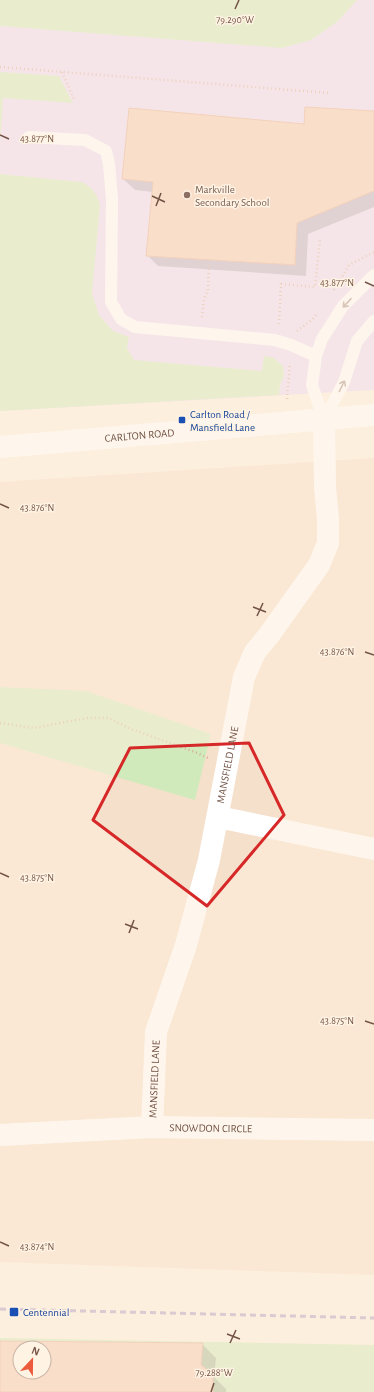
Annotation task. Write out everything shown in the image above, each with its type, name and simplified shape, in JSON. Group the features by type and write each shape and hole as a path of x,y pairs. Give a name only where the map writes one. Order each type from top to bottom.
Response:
{"street":[{"name":"CARLTON ROAD","path":"0,447 374,415"},
{"name":"MANSFIELD LANE","path":"152,1127 156,1032 186,944 209,860 244,677 255,652 269,635 318,565 328,543 328,519 325,488 324,420"},
{"path":"218,817 374,850"},
{"name":"SNOWDON CIRCLE","path":"0,1135 152,1127 374,1130"}],"lane":[{"path":"29,137 85,140 106,151 109,164 112,199 111,302 121,319 135,327 275,340 316,356"},
{"path":"324,420 312,385 316,356 322,339 343,306 374,275"},
{"path":"324,420 344,382 357,341 374,320"}],"path":[{"path":"0,67 330,93"},
{"path":"62,72 74,99"},
{"path":"275,340 279,323 281,284 315,287 320,239"},
{"path":"200,333 204,299 208,290 209,262"},
{"path":"0,723 34,728 87,718 109,718 131,729 195,752 227,767"}],"highlighted area":[{"path":"249,743 284,815 207,906 93,820 130,748"}],"shaded area":[{"name":"Markville Secondary School","path":"0,0 374,0 374,390 0,411"},
{"path":"374,458 374,1275 0,1262 0,482"}],"green space":[{"path":"0,0 357,0 337,22 311,40 282,48 0,26"},
{"path":"0,72 59,76 73,103 3,98 0,143"},
{"path":"0,174 82,182 94,191 100,205 92,294 99,315 113,331 129,337 127,348 134,360 262,371 264,356 274,358 283,366 284,376 280,385 279,395 0,411"},
{"path":"0,687 86,691 211,734 195,800 0,743"},
{"path":"0,1338 374,1345 374,1392 0,1392"}],"building":[{"name":"Markville Secondary School","path":"305,107 374,111 374,191 297,223 295,265 146,256 153,182 122,179 129,108 304,124"},
{"path":"0,1341 12,1341 12,1380 52,1380 52,1342 203,1343 201,1365 213,1374 213,1392 0,1392"}],"railway":[{"path":"0,1309 374,1318"}],"place":[{"name":"Markville Secondary School","path":"187,195"},
{"name":"Carlton Road / Mansfield Lane","path":"182,420"},
{"name":"Centennial","path":"14,1312"}]}
